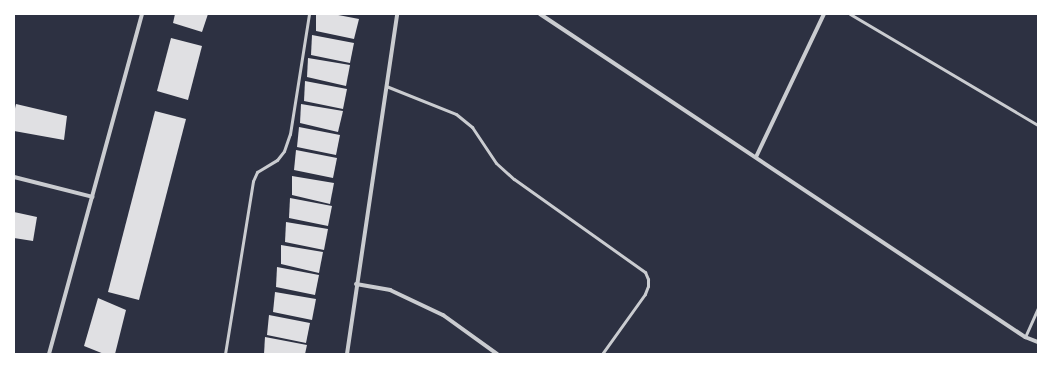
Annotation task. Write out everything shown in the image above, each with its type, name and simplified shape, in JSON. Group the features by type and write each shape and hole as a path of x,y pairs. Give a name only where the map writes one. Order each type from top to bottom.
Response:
{"street":[{"path":"49,354 142,14"},
{"path":"347,354 356,284 397,14"},
{"path":"540,14 1025,337 1038,342"},
{"path":"756,158 824,14"},
{"path":"14,177 93,196"},
{"path":"356,284 390,290 443,315 497,354"}],"lane":[{"path":"225,354 253,181 256,172 277,160 284,151 290,134 308,14"},
{"path":"850,14 1038,125"},
{"path":"386,86 456,114 472,127 496,163 514,179 645,272 648,279 648,286 645,294 602,354"},
{"path":"1025,337 1038,308"}],"building":[{"path":"175,14 208,14 202,32 173,23"},
{"path":"316,14 333,14 359,19 354,39 316,31"},
{"path":"312,35 354,43 350,63 311,55"},
{"path":"171,38 202,46 188,100 157,91"},
{"path":"308,58 350,65 346,86 307,77"},
{"path":"305,81 347,89 343,109 304,101"},
{"path":"16,104 67,116 64,140 14,131 14,113"},
{"path":"301,104 343,111 338,132 300,123"},
{"path":"155,111 186,119 139,300 108,292"},
{"path":"299,127 340,135 336,155 297,147"},
{"path":"296,150 337,158 333,178 294,170"},
{"path":"292,176 334,183 330,204 292,195"},
{"path":"290,198 332,206 328,226 289,218"},
{"path":"14,212 37,217 33,241 14,238"},
{"path":"286,222 328,229 324,250 285,242"},
{"path":"281,245 323,252 319,273 281,264"},
{"path":"277,267 319,275 315,295 276,287"},
{"path":"275,292 316,299 312,320 273,312"},
{"path":"98,298 126,310 115,354 104,354 84,346"},
{"path":"269,315 310,323 306,343 267,335"},
{"path":"265,337 307,345 305,354 264,354"}]}
